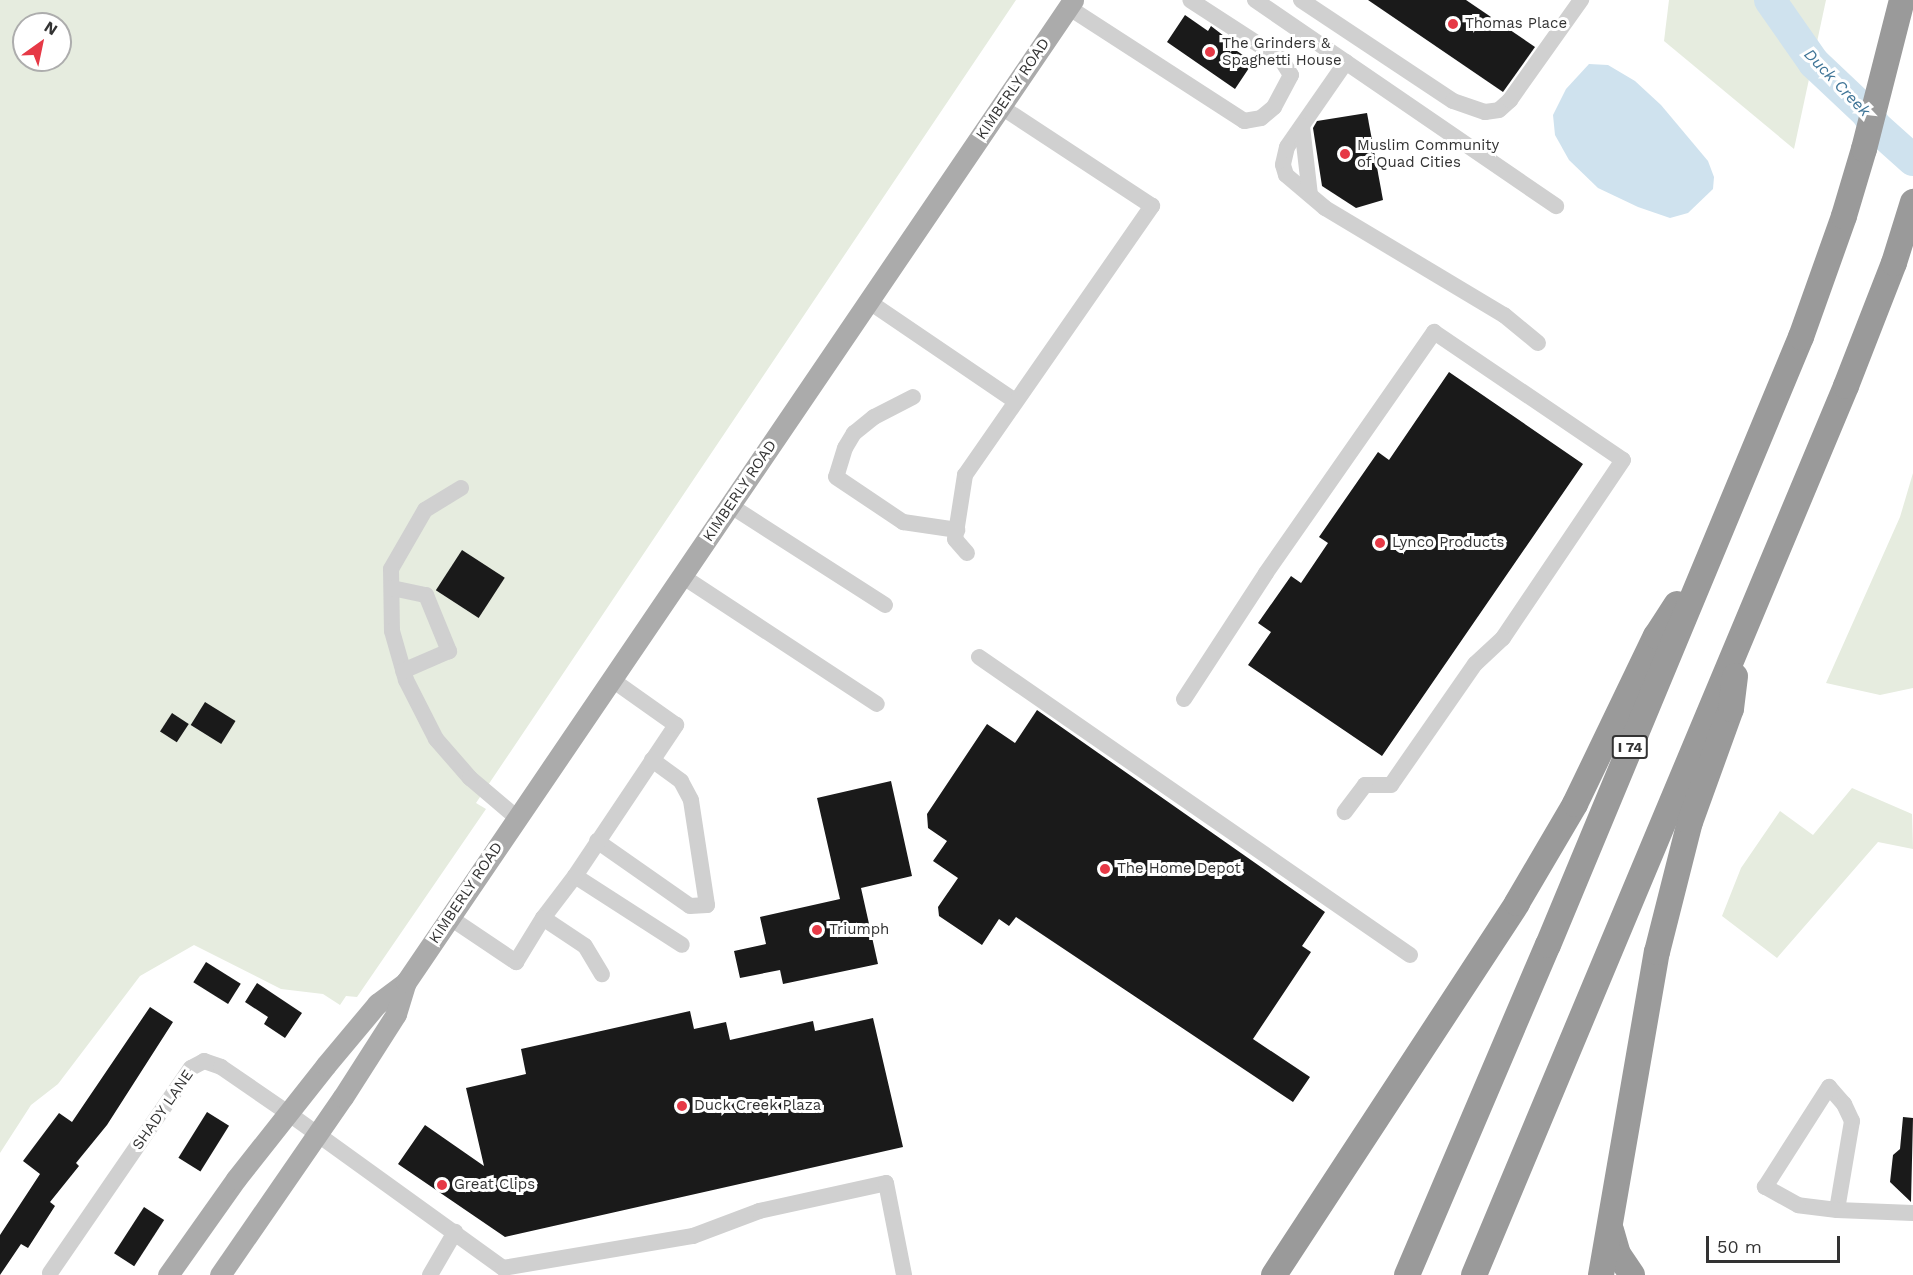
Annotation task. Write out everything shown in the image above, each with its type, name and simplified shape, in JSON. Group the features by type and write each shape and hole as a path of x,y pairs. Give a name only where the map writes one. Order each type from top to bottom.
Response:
{"highway":[{"name":"I 74","path":"1407,1275 1801,337 1844,216 1881,88 1902,0"},
{"path":"1474,1275 1846,386 1894,263 1913,202"},
{"path":"1274,1275 1517,903 1575,804 1656,636 1709,556"},
{"path":"1601,1275 1660,941 1690,822 1731,709 1740,640"},
{"path":"1610,1226 1618,1254 1632,1275"}],"main road":[{"name":"KIMBERLY ROAD","path":"220,1275 343,1097 396,1014 406,982 449,917 1071,4"},
{"name":"KIMBERLY ROAD","path":"168,1275 236,1179 288,1113 378,1004 406,982"}],"street":[{"path":"1071,4 1244,121 1261,118 1274,107 1291,75 1281,59 1190,0"},
{"path":"1255,0 1557,206"},
{"path":"1301,0 1452,101 1485,112 1499,110 1510,100 1581,0"},
{"path":"1346,62 1287,147 1282,165 1286,176 1325,208 1504,315 1538,343"},
{"path":"967,553 955,539 965,475 1152,206 1001,107"},
{"path":"1302,126 1310,195"},
{"path":"868,301 1015,401"},
{"path":"1184,699 1278,556 1434,332 1623,460 1503,638 1475,664 1391,785 1365,785 1345,812"},
{"path":"913,397 874,417 855,433 845,448 836,477 903,522 957,531"},
{"path":"461,488 425,510 391,569 392,630 403,671 436,739 470,778 517,818"},
{"path":"730,506 885,604"},
{"path":"682,576 877,704"},
{"path":"392,588 426,595 449,651 403,671"},
{"path":"980,657 1410,955"},
{"path":"449,917 516,962 543,918 575,876 676,725 611,679"},
{"path":"597,842 690,906 708,905 691,800 681,781 652,760"},
{"path":"575,876 682,945"},
{"path":"543,918 585,946 602,974"},
{"name":"SHADY LANE","path":"50,1274 191,1068 204,1061 221,1067 288,1113 503,1268 693,1236 768,1208 885,1183 904,1275"},
{"path":"1837,1210 1852,1121 1844,1104 1830,1087 1765,1187 1798,1205 1837,1210 1913,1213"},
{"path":"430,1275 456,1232"}],"shaded area":[{"path":"0,0 1016,0 476,803 486,809 357,997 346,996 340,1005 323,994 281,989 194,945 140,976 58,1084 31,1105 0,1153"},
{"path":"1669,0 1826,0 1794,149 1664,41"},
{"path":"1913,473 1913,688 1880,695 1826,683 1900,517"},
{"path":"1852,788 1912,814 1913,849 1878,842 1777,958 1722,916 1741,868 1780,811 1813,835"}],"water":[{"path":"1589,64 1608,65 1635,81 1661,105 1708,161 1714,177 1713,189 1688,213 1670,218 1638,207 1598,188 1569,160 1555,135 1553,115 1566,89"}],"building":[{"name":"Thomas Place","path":"1368,0 1466,0 1535,47 1503,92"},
{"name":"The Grinders & Spaghetti House","path":"1185,15 1208,31 1211,26 1224,36 1221,40 1253,62 1235,89 1167,42"},
{"name":"Muslim Community of Quad Cities","path":"1367,113 1383,200 1356,208 1322,186 1313,128 1317,121"},
{"path":"1449,372 1583,464 1382,756 1248,665 1271,632 1258,623 1291,576 1301,583 1328,543 1319,537 1378,452 1389,460"},
{"path":"462,550 505,578 479,618 436,590"},
{"path":"205,702 236,721 221,744 191,725"},
{"name":"The Home Depot","path":"1037,710 1325,912 1302,946 1311,952 1253,1039 1310,1077 1293,1102 1016,917 1009,926 999,919 982,945 939,916 938,907 958,878 933,861 947,841 928,828 927,814 987,724 1015,743"},
{"path":"172,713 189,724 177,742 160,731"},
{"path":"891,781 912,876 861,888 878,964 783,984 780,970 740,978 734,951 766,944 760,917 840,899 817,798"},
{"path":"206,962 241,984 228,1004 193,982"},
{"path":"257,983 302,1013 285,1038 264,1024 268,1017 245,1002"},
{"path":"150,1007 173,1022 107,1125 76,1163 79,1166 50,1202 55,1206 28,1248 21,1244 0,1275 0,1235 40,1174 23,1161 59,1113 72,1122"},
{"name":"Duck Creek Plaza","path":"690,1011 694,1029 726,1022 730,1040 813,1021 815,1031 873,1018 903,1147 505,1237 398,1164 425,1125 484,1166 466,1088 526,1074 521,1049"},
{"path":"207,1112 229,1126 200,1172 178,1158"},
{"path":"1903,1117 1913,1118 1911,1202 1890,1182 1893,1155 1900,1149"},
{"path":"144,1207 164,1220 134,1266 114,1253"}],"waterway":[{"name":"Duck Creek","path":"1770,0 1814,63 1867,113 1875,126 1913,160"}],"place":[{"name":"Thomas Place","path":"1453,24"},
{"name":"The Grinders & Spaghetti House","path":"1210,52"},
{"name":"Muslim Community of Quad Cities","path":"1345,154"},
{"name":"Lynco Products","path":"1380,543"},
{"name":"The Home Depot","path":"1105,869"},
{"name":"Triumph","path":"817,930"},
{"name":"Duck Creek Plaza","path":"682,1106"},
{"name":"Great Clips","path":"442,1185"}]}
